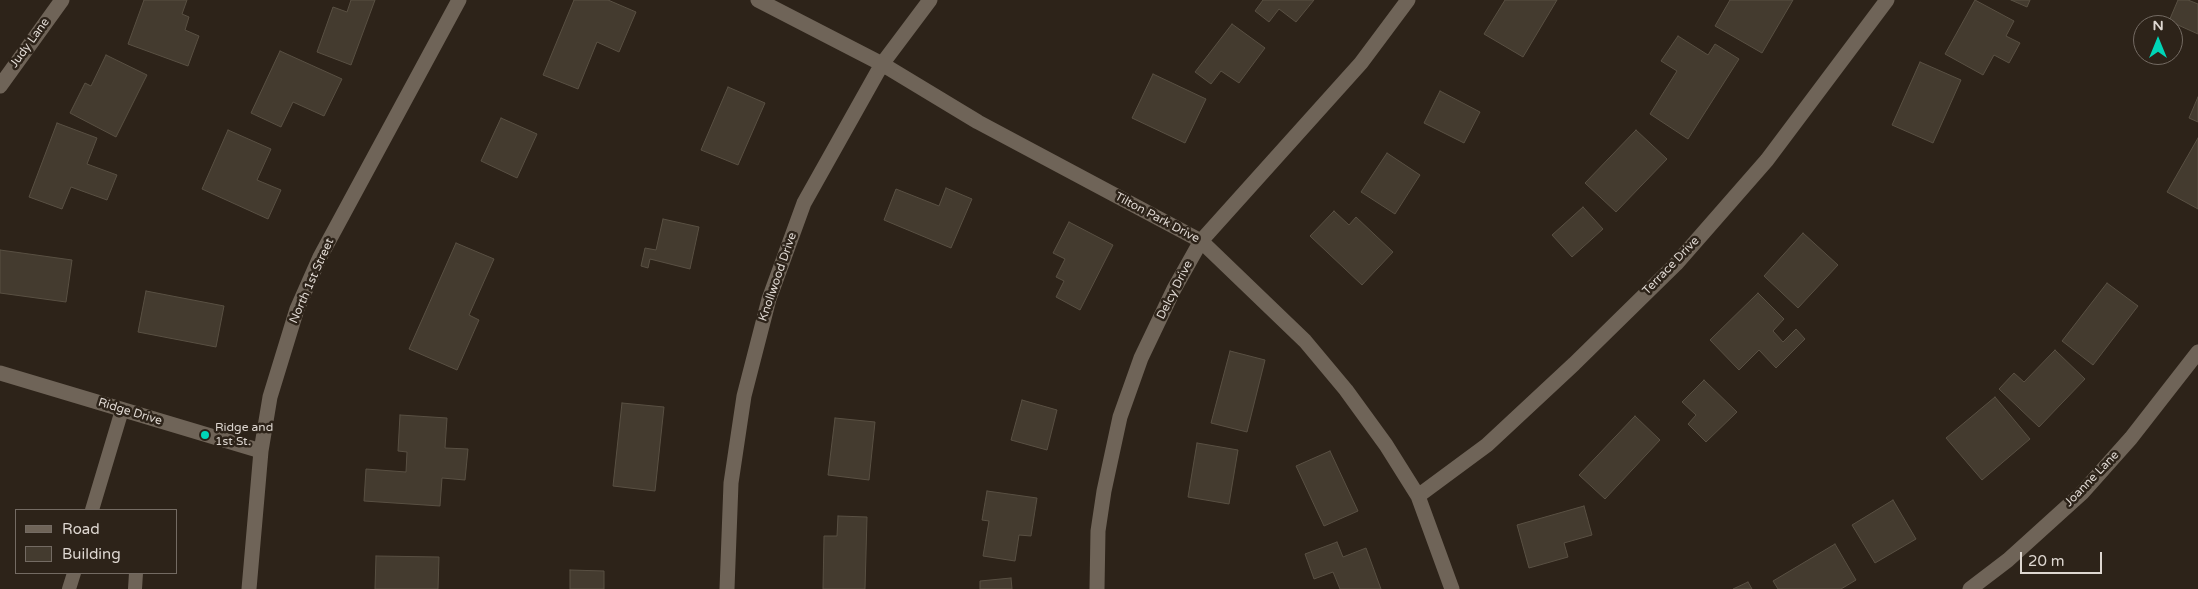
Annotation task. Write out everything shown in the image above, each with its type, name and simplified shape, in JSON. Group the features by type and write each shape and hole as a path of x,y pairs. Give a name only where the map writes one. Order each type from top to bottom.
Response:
{"street":[{"name":"Judy Lane","path":"0,86 62,0"},
{"name":"North 1st Street","path":"249,589 261,451 270,397 297,309 320,257 459,0"},
{"name":"Tilton Park Drive","path":"758,0 882,64 978,122 1201,241 1284,319 1346,390 1386,445 1418,496 1452,589"},
{"name":"Knollwood Drive","path":"726,589 731,483 744,396 769,300 804,203 882,64 930,0"},
{"name":"Delcy Drive","path":"1097,589 1098,531 1104,490 1120,417 1141,358 1174,289 1201,241 1361,63 1408,0"},
{"name":"Terrace Drive","path":"1418,496 1487,445 1574,364 1676,264 1767,160 1887,0"},
{"name":"Joanne Lane","path":"1970,589 2008,560 2082,493 2131,438 2198,352"},
{"name":"Ridge Drive","path":"0,373 261,451"}],"lane":[{"path":"92,509 122,410"},
{"path":"70,589 74,574"},
{"path":"135,589 136,574"}],"building":[{"path":"144,0 187,0 182,14 189,17 185,30 199,36 188,66 128,44"},
{"path":"351,0 375,0 351,65 317,52 333,7 347,12"},
{"path":"574,0 608,0 636,12 619,52 597,42 578,89 543,75"},
{"path":"1263,0 1314,0 1296,22 1279,9 1269,22 1255,11"},
{"path":"1505,0 1557,0 1523,57 1484,34"},
{"path":"1730,0 1793,0 1762,53 1715,26"},
{"path":"1975,0 2014,21 2006,36 2020,43 2009,63 1994,55 1983,75 1945,54"},
{"path":"2011,0 2030,0 2027,7"},
{"path":"2178,0 2188,0 2198,4 2198,34 2183,27 2183,15 2172,15"},
{"path":"1232,24 1265,48 1239,83 1221,71 1211,84 1195,72"},
{"path":"1678,36 1708,55 1715,44 1739,59 1688,139 1650,114 1677,71 1661,61"},
{"path":"280,51 342,79 324,116 293,102 281,127 251,113"},
{"path":"106,55 147,75 116,137 70,113 85,83 91,86"},
{"path":"1920,62 1961,80 1933,143 1892,125"},
{"path":"1153,74 1206,99 1185,143 1132,118"},
{"path":"728,87 765,103 738,165 701,150"},
{"path":"1440,91 1480,112 1464,143 1424,123"},
{"path":"2198,97 2198,122 2189,118"},
{"path":"501,118 537,134 517,178 481,161"},
{"path":"57,123 97,138 87,164 117,175 107,200 71,187 62,209 29,197"},
{"path":"228,130 271,149 257,180 281,190 268,219 202,189"},
{"path":"1636,130 1667,159 1616,212 1585,183"},
{"path":"2198,138 2198,209 2167,192"},
{"path":"1387,153 1420,175 1395,214 1361,192"},
{"path":"946,188 972,199 951,248 884,220 896,189 939,206"},
{"path":"1583,207 1603,229 1572,257 1552,235"},
{"path":"1334,211 1349,225 1356,217 1393,252 1362,285 1310,236"},
{"path":"663,219 699,227 690,269 650,259 648,268 641,266 645,248 656,250"},
{"path":"1069,222 1113,245 1080,310 1056,297 1064,281 1056,277 1065,259 1053,253"},
{"path":"1803,233 1838,265 1798,308 1764,276"},
{"path":"456,243 494,259 469,315 479,320 457,370 409,349"},
{"path":"0,250 72,260 66,302 0,293"},
{"path":"2107,283 2138,306 2093,365 2062,341"},
{"path":"146,291 224,306 216,347 138,332"},
{"path":"1758,293 1784,319 1773,331 1783,342 1796,329 1805,339 1776,368 1759,350 1739,370 1710,340"},
{"path":"2055,350 2085,379 2039,427 1999,389 2014,373 2024,382"},
{"path":"1230,351 1265,360 1247,432 1211,423"},
{"path":"1704,380 1737,412 1706,442 1688,424 1696,415 1682,402"},
{"path":"1995,397 2030,439 1982,480 1946,438"},
{"path":"1022,400 1057,410 1047,450 1011,440"},
{"path":"622,403 664,407 655,491 613,486"},
{"path":"400,415 447,418 445,448 468,449 465,480 442,478 440,506 364,501 366,469 406,472 407,452 398,451"},
{"path":"1635,416 1660,440 1605,499 1579,475"},
{"path":"835,418 875,422 869,480 828,475"},
{"path":"1197,443 1238,450 1229,504 1188,497"},
{"path":"1330,451 1358,511 1324,526 1296,466"},
{"path":"987,491 1037,498 1031,536 1019,535 1015,561 983,556 989,521 982,520"},
{"path":"1893,500 1916,539 1875,563 1852,525"},
{"path":"1584,506 1592,535 1564,543 1568,557 1529,568 1517,525"},
{"path":"838,516 867,517 865,589 823,589 824,536 837,536"},
{"path":"1337,542 1343,557 1366,548 1381,589 1340,589 1333,572 1314,579 1305,554"},
{"path":"1835,544 1856,580 1841,589 1778,589 1773,581"},
{"path":"376,556 439,557 438,589 375,589"},
{"path":"570,570 604,571 604,589 570,589"},
{"path":"1011,578 1012,589 980,589 980,581"},
{"path":"1748,582 1752,589 1733,589"}],"place":[{"name":"Ridge and 1st St.","path":"205,435"}]}
